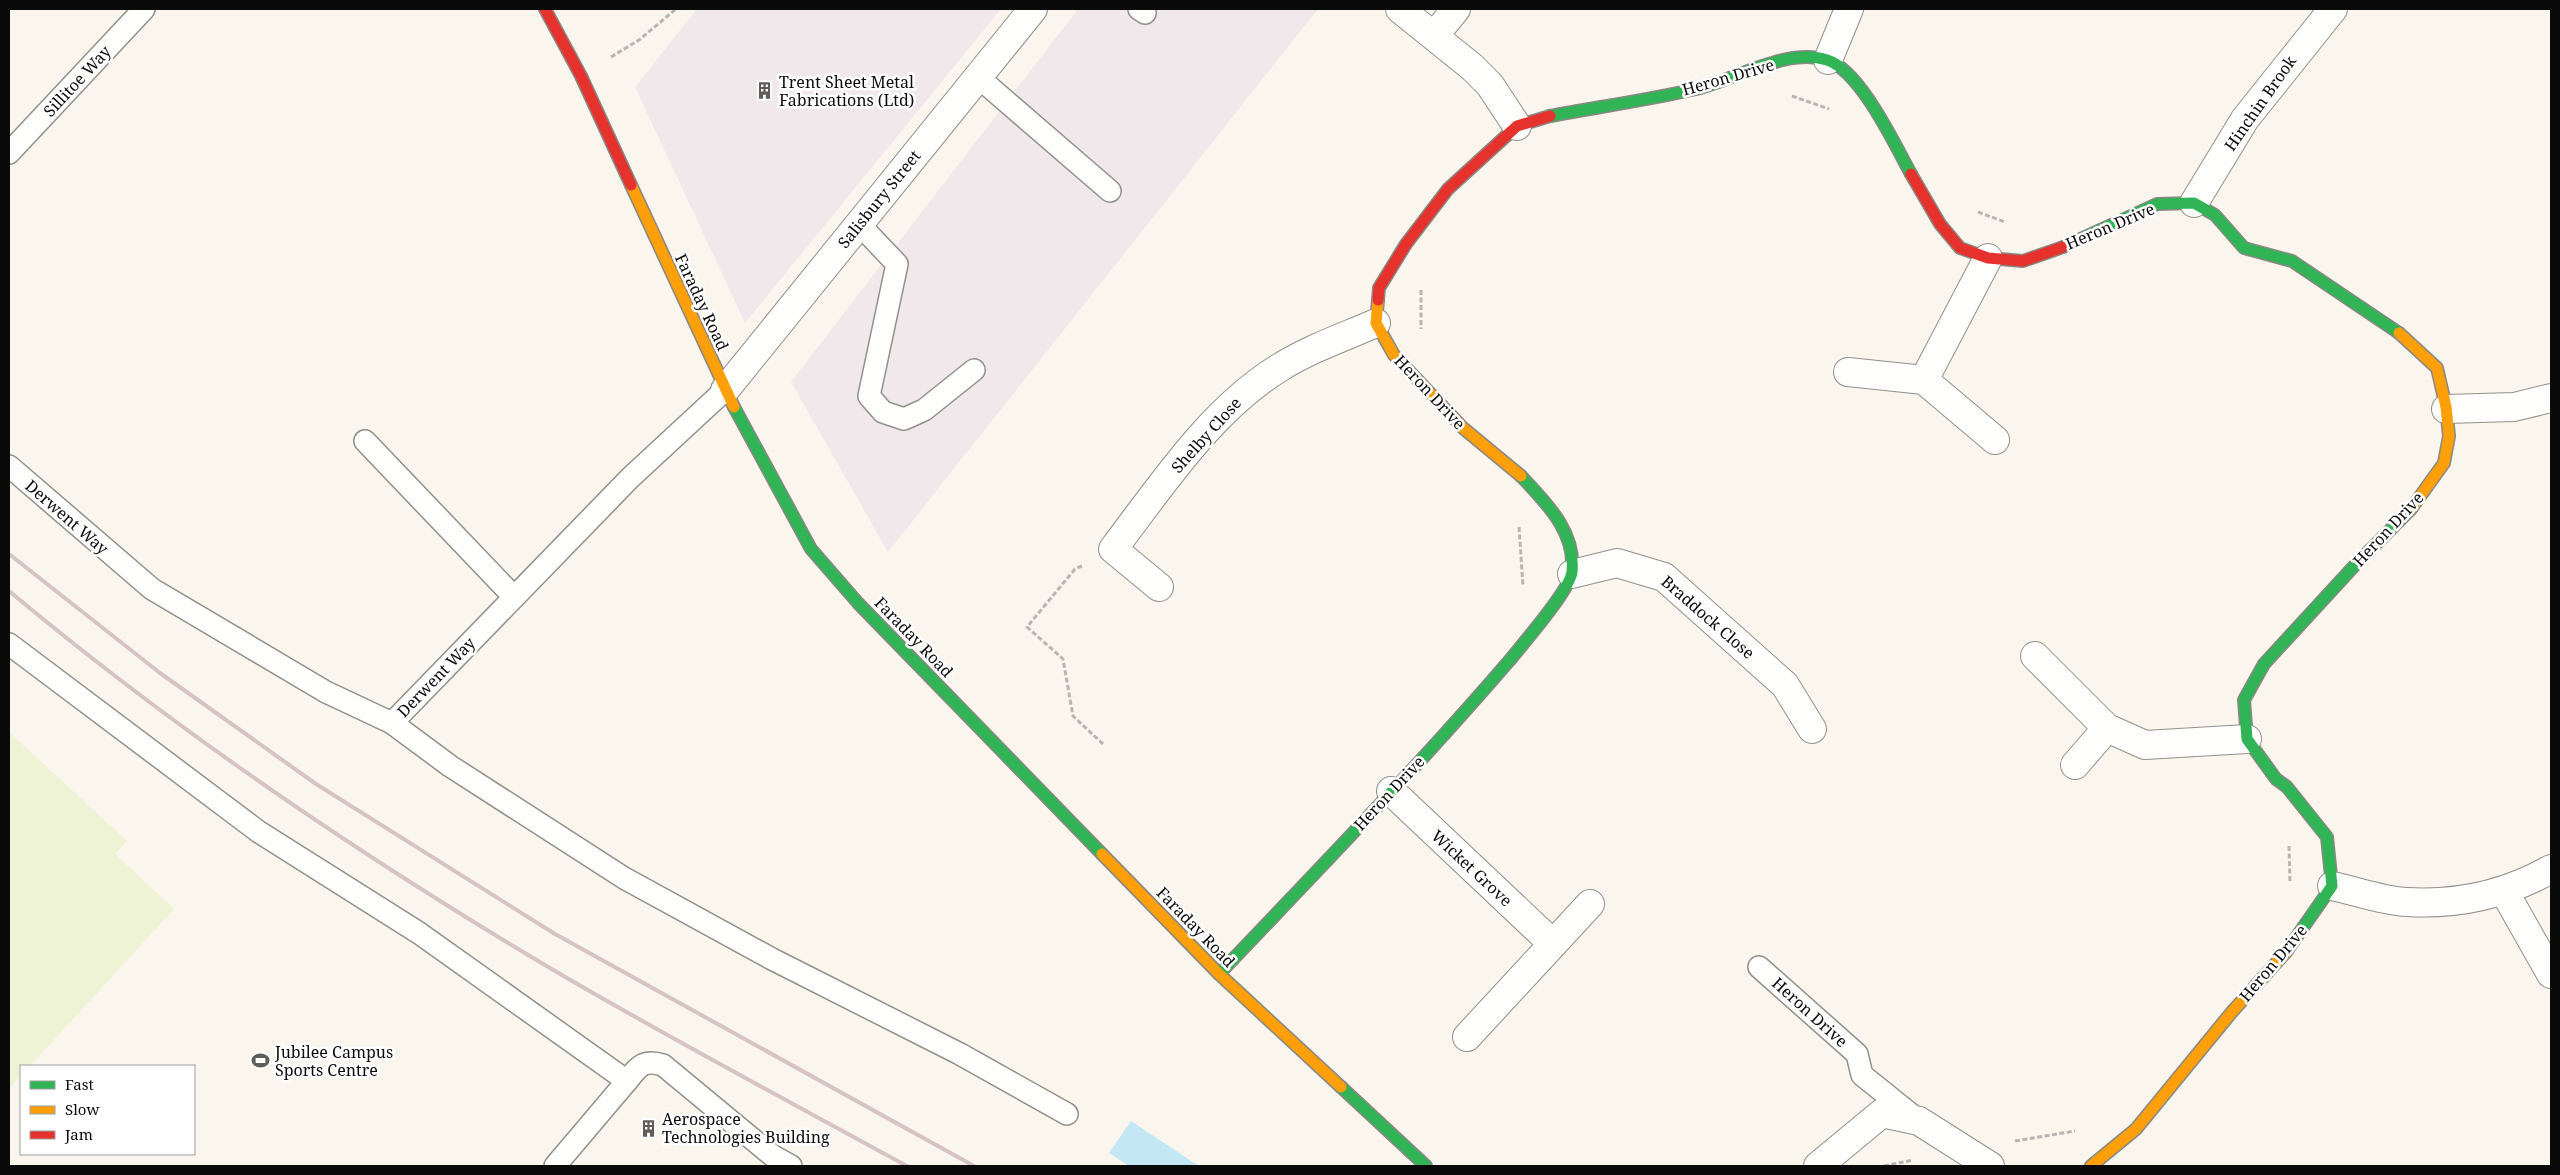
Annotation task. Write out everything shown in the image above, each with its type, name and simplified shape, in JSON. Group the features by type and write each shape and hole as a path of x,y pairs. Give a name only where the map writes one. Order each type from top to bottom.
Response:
{"street":[{"name":"Faraday Road","path":"546,9 581,76 725,390 811,549 858,603 1219,974 1426,1166"},
{"name":"Salisbury Street","path":"725,390 1033,9"},
{"path":"1400,9 1490,85 1517,126"},
{"path":"1434,36 1456,9"},
{"path":"1828,60 1849,9"},
{"name":"Hinchin Brook","path":"2194,203 2245,119 2333,9"},
{"name":"Heron Drive","path":"1219,974 1450,729 1527,641 1545,618 1572,574 1570,542 1553,510 1514,469 1462,428 1394,355 1376,323 1380,288 1406,244 1448,189 1517,126 1548,116 1697,89 1798,56 1828,60 1847,73 1867,97 1940,224 1960,248 1988,258 2023,261 2066,245 2157,204 2194,203 2215,215 2244,248 2292,261 2343,293 2401,334 2436,368 2446,409 2449,436 2444,463 2417,503 2356,564 2264,664 2244,700 2247,739"},
{"path":"1924,380 1988,258"},
{"name":"Shelby Close","path":"1113,549 1205,433 1240,396 1279,368 1376,323"},
{"path":"1848,372 1924,380 1995,440"},
{"path":"2446,409 2514,407 2551,398"},
{"path":"1113,549 1159,587"},
{"name":"Braddock Close","path":"1572,574 1617,564 1664,577 1785,685 1812,729"},
{"path":"2035,656 2107,728 2145,745 2247,739 2276,778 2327,837 2332,886 2406,902 2450,902 2504,892 2530,881 2551,869"},
{"path":"2074,765 2107,728"},
{"name":"Wicket Grove","path":"1391,791 1553,944"},
{"name":"Heron Drive","path":"2091,1166 2136,1129 2232,1013 2292,945 2332,886"},
{"path":"2504,892 2551,974"},
{"path":"1467,1036 1590,904"},
{"name":"Heron Drive","path":"1818,1166 1882,1113 1920,1121 1990,1166"}],"lane":[{"name":"Sillitoe Way","path":"9,153 144,9"},
{"path":"978,77 1110,191"},
{"path":"859,224 897,264 869,396 883,412 904,419 924,410 974,370"},
{"name":"Derwent Way","path":"9,466 152,589 326,692 392,723 630,478 725,390"},
{"path":"365,440 514,597"},
{"path":"9,644 259,832 419,933 627,1081"},
{"path":"392,723 450,766 624,878 772,959 960,1054 1067,1114"},
{"name":"Heron Drive","path":"1759,967 1857,1054 1862,1075 1920,1121"},
{"path":"555,1166 638,1067 650,1061 663,1065 773,1156 791,1166"}],"path":[{"path":"581,76 639,40 676,9"},
{"path":"1790,96 1884,128"},
{"path":"1974,210 2011,224"},
{"path":"1421,286 1422,384"},
{"path":"1514,469 1527,641"},
{"path":"1103,744 1073,716 1063,659 1027,627 1075,569 1113,549"},
{"path":"2286,788 2290,886"},
{"path":"1964,1150 2077,1131"}],"shaded area":[{"path":"697,9 1001,9 745,323 635,87"},
{"path":"1078,9 1318,9 888,552 791,382"}],"green space":[{"path":"9,732 127,841 115,854 174,909 31,1065 20,1065 20,1076 9,1089"}],"water":[{"path":"1131,1121 1199,1166 1129,1166 1109,1153"}],"railway":[{"path":"9,554 160,673 316,784 555,934 974,1166"},
{"path":"9,591 73,643 206,744 343,839 413,884 555,971 907,1166"}],"traffic: fast":[{"path":"1550,116 1696,89 1778,61 1811,57 1827,60 1852,78 1875,110 1911,174"},
{"path":"2063,247 2157,204 2194,203 2215,215 2244,248 2292,261 2399,333"},
{"path":"734,407 811,549 858,603 1102,854"},
{"path":"1219,974 1438,741 1509,661 1545,617 1563,591 1572,572 1572,557 1569,544 1564,531 1549,507 1521,476"},
{"path":"2286,952 2332,886 2327,837 2287,787 2276,779 2247,739 2244,700 2264,664 2356,564 2411,509"},
{"path":"1341,1087 1426,1166"}],"traffic: slow":[{"path":"631,185 734,407"},
{"path":"1378,300 1376,323 1394,355 1463,428 1521,476"},
{"path":"2399,333 2437,368 2446,407 2449,436 2444,463 2411,509"},
{"path":"1102,854 1219,974 1341,1087"},
{"path":"2091,1166 2136,1129 2231,1013 2286,952"}],"traffic: jam":[{"path":"545,9 581,76 631,185"},
{"path":"1378,300 1379,288 1406,244 1448,189 1517,126 1550,116"},
{"path":"1911,174 1940,224 1960,248 1988,258 2023,261 2063,247"}],"place":[{"name":"Trent Sheet Metal Fabrications (Ltd)","path":"765,91"},
{"name":"Jubilee Campus Sports Centre","path":"261,1061"},
{"name":"Aerospace Technologies Building","path":"648,1128"}]}
